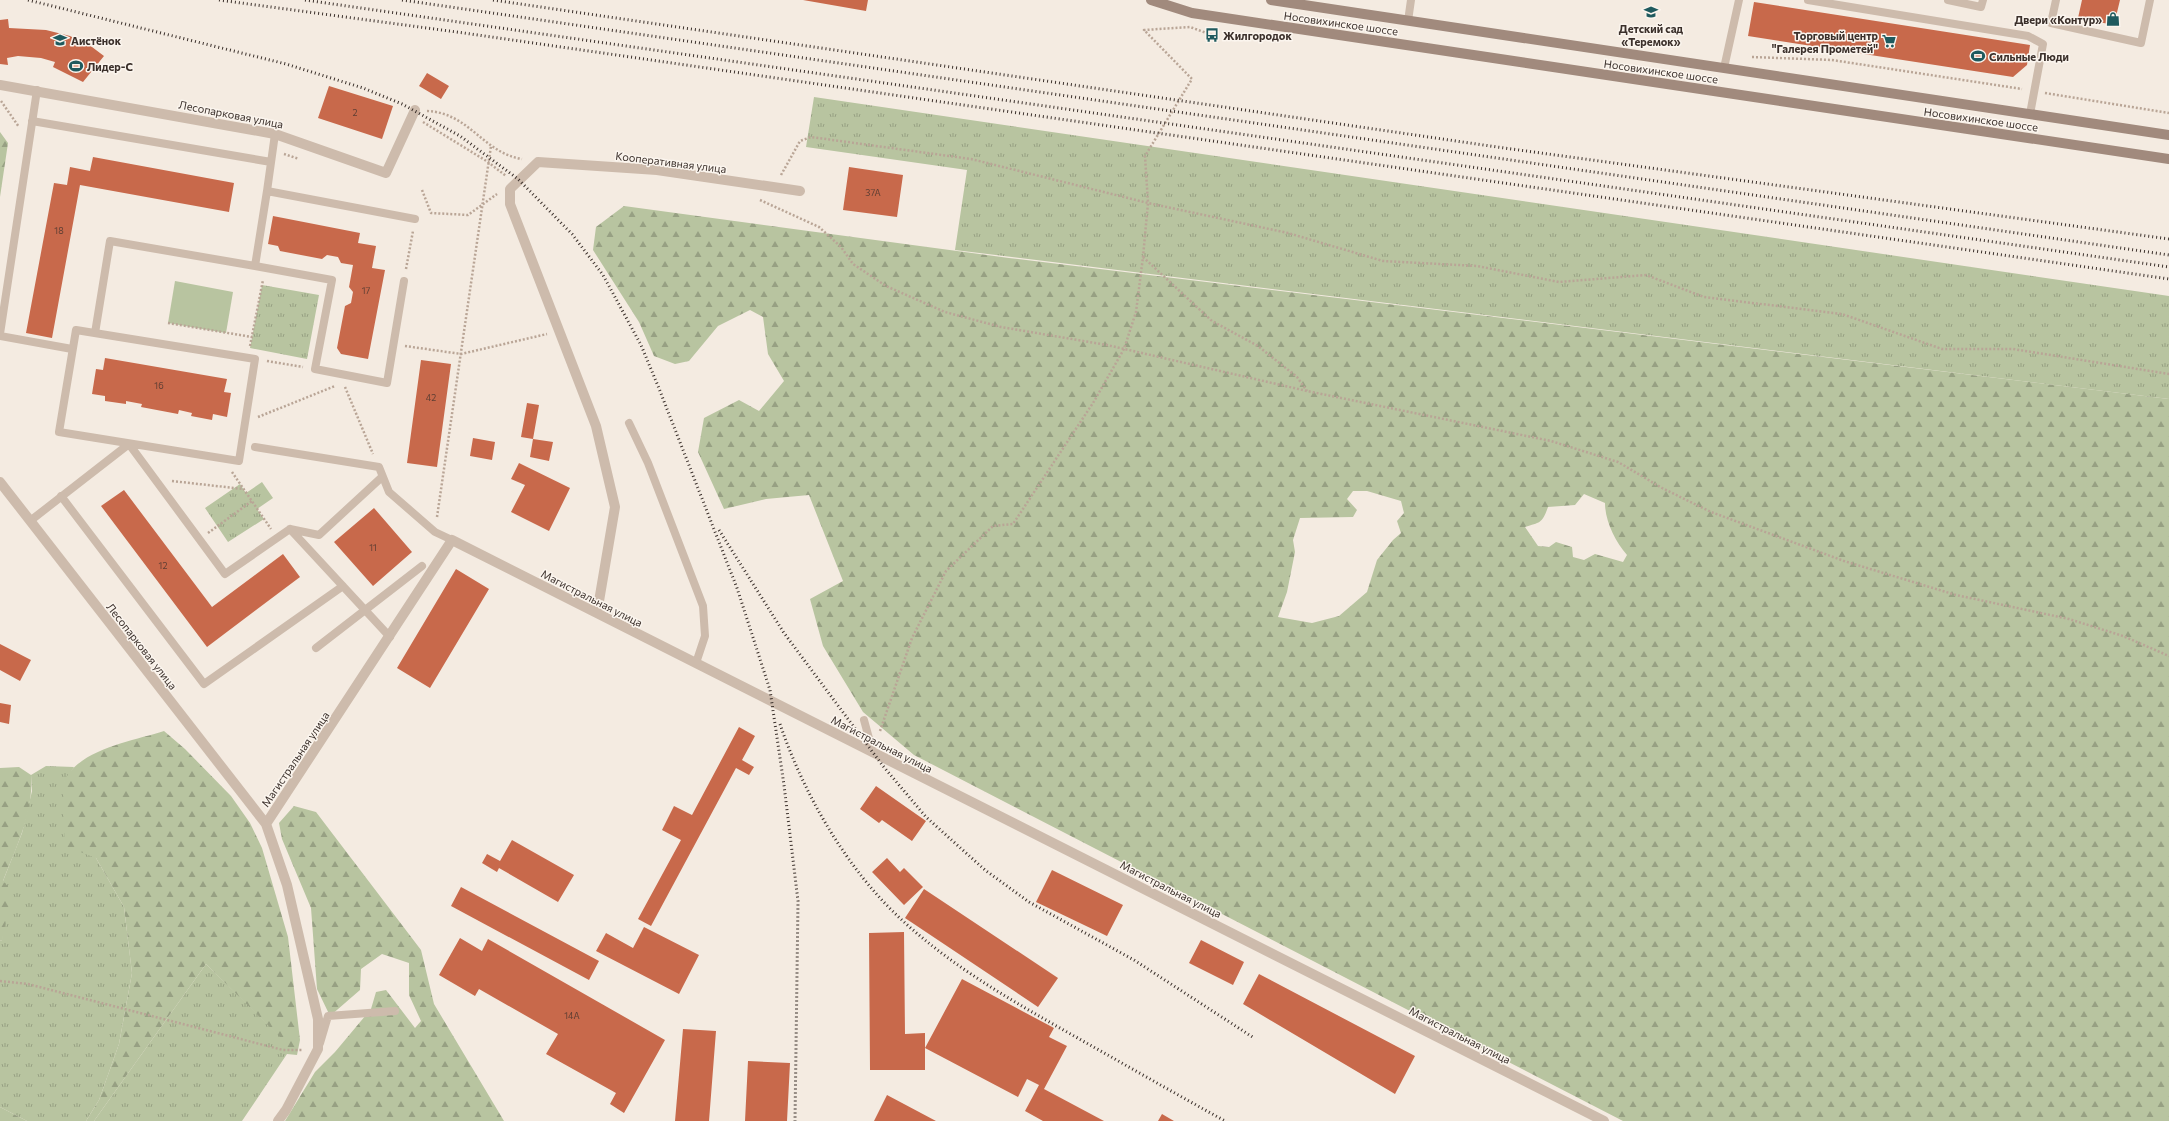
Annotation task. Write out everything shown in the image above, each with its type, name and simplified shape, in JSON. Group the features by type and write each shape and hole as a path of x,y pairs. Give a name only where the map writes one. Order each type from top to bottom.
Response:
{"main road":[{"name":"Носовихинское шоссе","path":"1151,0 1192,13 2169,159"},
{"name":"Носовихинское шоссе","path":"1271,0 2169,135"}],"street":[{"name":"Лесопарковая улица","path":"0,85 37,90 275,134 386,173 413,113"},
{"path":"538,162 512,186 510,204 596,426 615,507 597,613"},
{"name":"Кооперативная улица","path":"538,162 657,170 800,191"},
{"name":"Лесопарковая улица","path":"0,482 266,824 287,885 318,1019 318,1049"},
{"name":"Магистральная улица","path":"266,824 390,637 452,540 1604,1121"},
{"path":"278,1121 286,1110 318,1049"}],"lane":[{"path":"1408,21 1411,0"},
{"path":"1724,68 1739,0"},
{"path":"1808,0 2028,36 2042,44 2030,114"},
{"path":"1948,0 1981,7 1983,0"},
{"path":"2056,0 2051,23 2141,43 2150,0"},
{"path":"37,90 0,335 72,348"},
{"path":"32,121 271,162"},
{"path":"255,266 275,134"},
{"path":"267,191 415,219"},
{"path":"95,333 110,241 332,280 315,369 386,383 404,281"},
{"path":"76,330 252,358 239,461 59,432 72,348 76,330"},
{"path":"629,423 648,463 703,606 706,636 696,663"},
{"path":"129,444 225,574 290,529 319,535 382,477"},
{"path":"30,521 129,444"},
{"path":"255,447 379,467 389,492 435,532 452,540"},
{"path":"61,496 204,684 343,586"},
{"path":"290,529 390,637"},
{"path":"316,648 422,566"},
{"path":"864,720 873,753"},
{"path":"318,1049 328,1016 395,1011"}],"path":[{"path":"873,753 912,638 946,571 993,526 1013,524 1093,403 1124,349 1136,312 1143,257 1148,203 1145,156 1192,79 1144,30 1190,27 1212,35"},
{"path":"1749,57 1832,60 2169,113"},
{"path":"1,101 29,140"},
{"path":"413,113 431,111 456,119 466,124 491,146 503,153 538,162"},
{"path":"413,113 488,162 512,186 501,191 468,215 431,213 422,190"},
{"path":"774,187 800,141 811,137 971,159 1148,203 1288,233 1383,261 1477,266 1559,282 1646,275 1704,296 1842,314 1942,349 2013,349 2169,374"},
{"path":"435,532 491,146"},
{"path":"759,200 819,227 841,247 853,264 886,286 945,312 1001,327 1124,349 1307,391 1551,441 1618,462 1662,488 1711,512 1844,561 1956,595 2069,619 2123,636 2169,656"},
{"path":"404,281 415,219"},
{"path":"1143,257 1212,321 1258,346 1297,377 1307,391"},
{"path":"265,268 252,338 252,358 315,369"},
{"path":"168,323 252,338"},
{"path":"393,344 461,354 559,331"},
{"path":"339,374 379,467"},
{"path":"245,422 343,383"},
{"path":"222,458 277,538"},
{"path":"155,479 243,489"},
{"path":"200,539 252,501"},
{"path":"0,981 28,984 283,1050 318,1049"}],"green space":[{"path":"814,97 2169,296 2169,399 955,250 967,170 806,147"},
{"path":"0,132 8,143 0,197"},
{"path":"624,206 1009,258 2169,399 2169,1121 1623,1121 914,755 863,712 823,646 810,599 843,581 809,495 766,499 724,509 698,452 704,418 739,400 759,411 784,381 768,354 763,317 750,310 718,326 689,361 675,364 654,356 639,322 593,250 596,227","holes":["1353,491 1367,491 1401,501 1404,513 1397,521 1401,533 1393,540 1377,560 1367,592 1339,616 1312,623 1278,617 1287,592 1295,552 1293,540 1300,518 1353,517 1357,510 1347,499","1584,494 1605,503 1605,510 1609,524 1618,544 1627,555 1623,562 1595,554 1584,560 1573,557 1572,547 1556,542 1549,547 1538,546 1525,527 1540,522 1548,507 1575,505"]},
{"path":"175,281 233,292 226,333 168,323"},
{"path":"262,285 319,295 307,359 250,348"},
{"path":"262,482 273,498 257,509 264,519 228,542 205,508 240,484 246,493"},
{"path":"164,731 185,749 231,796 250,823 262,848 288,937 300,1040 297,1055 287,1054 286,1043 206,964 94,1121 86,1121 99,1100 119,1044 132,973 124,907 96,858 65,846 63,803 64,782 71,771 81,762 94,754 122,743"},
{"path":"46,766 74,767 64,783 96,858 124,907 132,973 119,1044 99,1100 86,1121 27,1121 0,1107 0,941 2,940 3,881 22,833 32,791 31,775"},
{"path":"19,767 31,775 30,803 23,830 3,881 12,891 2,940 0,941 0,768"},
{"path":"294,806 316,812 421,950 434,1004 504,1121 285,1121 315,1072 335,1052 371,1009 376,992 386,990 415,1028 421,1021 409,995 409,963 382,954 361,969 360,990 330,1016 317,989 311,908 282,839 279,823"},
{"path":"206,964 287,1043 287,1054 242,1121 94,1121"},
{"path":"0,1107 27,1121 0,1121"}],"building":[{"path":"803,0 868,0 866,11"},
{"path":"2082,0 2120,0 2114,25 2078,18"},
{"name":"Торговый центр \"Галерея Прометей\"","path":"1754,2 2030,45 2027,65 2013,77 1748,36"},
{"path":"8,19 9,28 46,30 70,36 92,47 104,56 83,82 53,67 55,62 41,58 18,56 7,58 8,65 0,64 0,20"},
{"path":"427,73 449,86 441,99 419,86"},
{"path":"329,86 393,106 382,139 318,118"},
{"path":"93,157 234,183 229,212 80,185 52,338 26,333 54,183 67,185 70,167 90,171"},
{"path":"849,167 903,175 897,217 843,210"},
{"path":"273,216 360,233 358,243 376,246 372,268 385,270 368,359 341,354 337,348 345,306 351,303 353,292 349,287 353,265 341,263 338,257 327,255 322,259 280,251 278,246 268,244"},
{"path":"105,358 227,379 224,392 231,393 227,417 213,414 212,420 191,416 192,413 179,410 178,414 141,407 142,404 126,401 126,404 105,401 105,396 92,394 96,369 103,370"},
{"path":"421,360 451,364 437,467 407,463"},
{"path":"527,403 539,405 533,439 521,437"},
{"path":"473,438 495,442 492,460 470,456"},
{"path":"533,439 553,442 549,461 530,457"},
{"path":"519,463 570,488 549,531 511,512 525,485 511,479"},
{"path":"124,490 212,607 283,554 300,577 207,647 101,506"},
{"path":"374,508 412,552 373,586 334,542"},
{"path":"456,569 489,589 430,688 397,668"},
{"path":"0,644 31,660 20,681 0,670"},
{"path":"0,703 11,705 9,724 0,722"},
{"path":"739,727 755,736 742,760 754,767 749,775 736,768 651,926 638,919 681,840 662,830 674,806 692,815"},
{"path":"876,786 926,821 912,841 882,820 879,823 860,809"},
{"path":"512,840 574,875 558,902 499,868 497,872 482,863 487,854 500,861"},
{"path":"887,858 900,872 904,868 923,887 904,905 872,872"},
{"path":"1052,870 1123,905 1107,936 1036,902"},
{"path":"461,887 599,961 589,980 451,906"},
{"path":"924,889 1058,978 1038,1007 905,918"},
{"path":"644,927 699,955 679,994 596,951 606,933 633,948"},
{"path":"904,932 905,1034 925,1033 925,1070 870,1070 869,933"},
{"path":"460,938 482,951 488,939 665,1040 624,1113 610,1104 616,1093 546,1054 558,1034 479,989 475,996 439,975"},
{"path":"1201,940 1244,962 1233,985 1189,963"},
{"path":"1259,974 1415,1056 1395,1094 1243,1004"},
{"path":"962,979 1054,1028 1049,1037 1067,1046 1044,1089 1104,1121 1043,1121 1025,1111 1039,1085 1027,1079 1018,1097 925,1048"},
{"path":"683,1029 716,1031 709,1121 675,1121"},
{"path":"748,1061 790,1063 787,1121 745,1121"},
{"path":"887,1095 936,1121 874,1121"},
{"path":"1162,1114 1174,1121 1158,1121"}],"railway":[{"path":"28,0 286,64 363,88 402,104 460,136 518,179 572,234 603,275 641,345 658,386 737,588 770,690 784,785 798,901 795,1121"},
{"path":"219,0 464,33 2169,279"},
{"path":"305,0 2169,267"},
{"path":"402,0 2169,255"},
{"path":"493,0 1497,147 2169,239"},
{"path":"719,530 784,633 883,766 926,817 985,870 1029,902 1134,960 1254,1038"},
{"path":"780,724 802,778 830,830 864,879 903,921 943,954 1007,997 1225,1121"}],"place":[{"name":"Детский сад «Теремок»","path":"1651,12"},
{"name":"Двери «Контур»","path":"2113,19"},
{"name":"Жилгородок","path":"1212,35"},
{"name":"Аистёнок","path":"60,40"},
{"name":"Торговый центр \"Галерея Прометей\"","path":"1889,41"},
{"name":"Сильные Люди","path":"1978,56"},
{"name":"Лидер-С","path":"76,66"}]}
